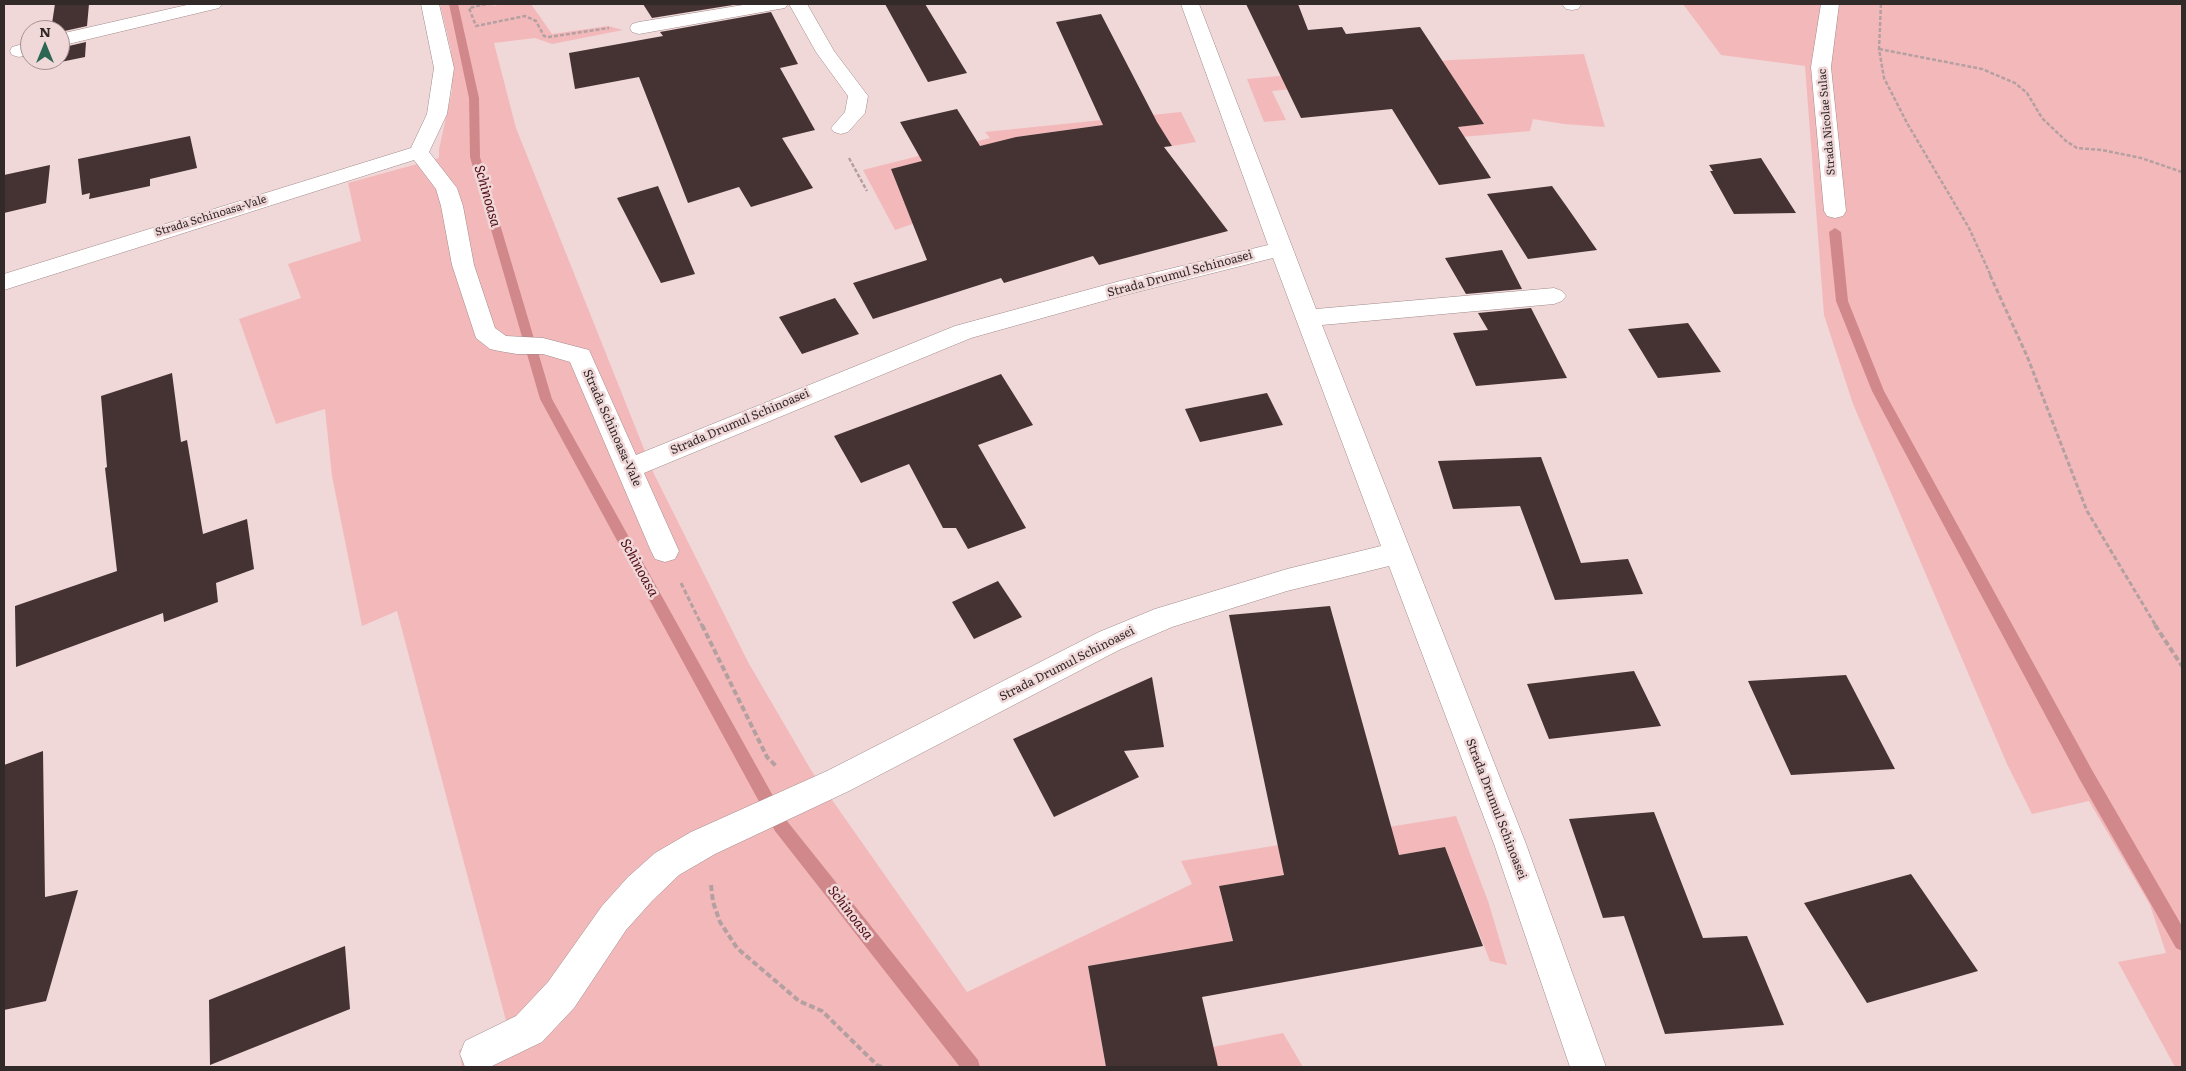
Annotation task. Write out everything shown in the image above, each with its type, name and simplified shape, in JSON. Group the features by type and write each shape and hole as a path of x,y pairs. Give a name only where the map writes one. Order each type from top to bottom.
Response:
{"street":[{"path":"70,38 213,4"},
{"path":"419,152 437,114 444,68 430,4"},
{"path":"639,28 779,4"},
{"path":"798,4 825,52 858,96 855,113 841,128"},
{"name":"Strada Drumul Schinoasei","path":"1190,4 1281,249 1510,844 1588,1067"},
{"name":"Strada Nicolae Sulac","path":"1830,4 1821,67 1835,211"},
{"name":"Strada Schinoasa-Vale","path":"4,282 419,152 446,188 452,206 463,265 484,332 499,343 517,346 543,346 580,356 665,551"},
{"name":"Strada Drumul Schinoasei","path":"630,468 888,361 963,332 1120,289 1281,249"},
{"path":"1308,318 1554,296"},
{"name":"Strada Drumul Schinoasei","path":"478,1054 529,1029 561,995 614,918 640,889 667,864 740,825 838,781 1109,641 1165,617 1287,580 1399,553"}],"path":[{"path":"486,4 470,8 476,26 525,16 536,21 544,36 549,37 624,25 639,28"},
{"path":"1881,4 1879,49 1884,78 1903,116 1969,228 2027,356 2088,510 2170,650 2182,666"},
{"path":"1879,49 1982,69 2015,83 2027,93 2042,118 2066,141 2078,148 2141,158 2182,172"},
{"path":"665,551 767,756 797,799"},
{"path":"740,825 713,863 710,881 713,902 720,922 737,948 799,1001 822,1011 877,1065 882,1067"}],"shaded area":[{"path":"440,4 492,4 494,6 501,4 531,4 552,34 608,26 623,30 552,44 535,38 494,43 516,128 654,474 748,662 811,770 967,992 1192,884 1181,861 1456,816 1489,904 1507,965 1490,961 1445,847 1219,886 1241,976 1190,948 1088,966 1106,1067 462,1067 459,1050 509,1032 397,611 362,626 332,476 325,409 276,424 239,319 301,298 288,264 361,241 348,183 439,158 439,149 452,91 451,50"},
{"path":"1683,4 2182,4 2182,1067 2175,1067 2118,962 2166,953 2150,905 2089,801 2032,814 2007,764 1853,404 1824,315 1805,66 1721,55"},
{"path":"1584,54 1605,127 1564,124 1533,119 1530,131 1439,139 1433,130 1483,124 1468,101 1347,83 1272,91 1286,120 1264,122 1247,79 1451,60"},
{"path":"1181,112 1196,142 1172,146 1153,118 1016,137 892,169 927,219 895,230 863,170 990,138 985,132"},
{"path":"1283,1033 1303,1067 1218,1067 1213,1047"}],"building":[{"path":"55,4 89,4 87,26 70,30 70,20 53,20"},
{"path":"643,4 739,4 652,18"},
{"path":"885,4 925,4 967,73 928,82"},
{"path":"1246,4 1298,4 1308,30 1342,27 1346,34 1420,27 1484,124 1458,127 1491,178 1439,185 1392,109 1301,118"},
{"path":"771,12 798,64 780,68 815,130 782,138 813,188 751,207 739,187 688,203 639,77 575,89 569,53 663,36 660,32"},
{"path":"1101,14 1157,122 1172,146 1164,147 1228,231 1099,265 1093,256 1004,283 1001,278 873,319 853,283 927,260 891,169 922,161 900,122 957,109 980,146 1016,137 1103,125 1056,22"},
{"path":"86,42 85,57 70,60 70,46"},
{"path":"190,136 197,168 150,179 150,186 89,199 90,193 82,195 78,159"},
{"path":"1761,158 1796,213 1734,214 1710,171 1713,171 1709,165"},
{"path":"50,165 46,203 4,213 4,175"},
{"path":"658,186 695,274 661,283 617,198"},
{"path":"1552,186 1597,250 1528,259 1487,194"},
{"path":"1502,250 1522,289 1466,294 1445,258"},
{"path":"835,298 859,334 802,354 779,317"},
{"path":"1531,308 1567,378 1476,386 1453,333 1488,330 1478,313"},
{"path":"1688,323 1721,372 1658,378 1628,329"},
{"path":"172,373 181,442 187,440 203,534 247,519 254,569 216,583 218,602 164,622 163,613 16,667 15,606 117,571 105,468 107,467 101,396"},
{"path":"1001,374 1033,425 978,445 1026,528 968,549 956,528 943,528 909,464 861,483 834,436"},
{"path":"1267,393 1283,425 1200,442 1185,409"},
{"path":"1541,457 1581,563 1628,559 1643,594 1555,600 1520,506 1453,509 1438,461"},
{"path":"998,581 1022,617 974,639 952,602"},
{"path":"1330,606 1399,855 1445,847 1483,946 1202,997 1218,1067 1106,1067 1088,966 1233,941 1219,886 1284,875 1229,615"},
{"path":"1634,671 1661,726 1549,739 1527,684"},
{"path":"1846,675 1895,769 1791,775 1748,681"},
{"path":"1152,677 1164,747 1124,751 1139,777 1054,817 1013,739"},
{"path":"43,751 45,897 78,890 46,1001 4,1010 4,765"},
{"path":"1654,812 1703,938 1747,936 1784,1025 1665,1034 1624,916 1603,918 1569,819"},
{"path":"1911,874 1978,971 1867,1003 1804,903"},
{"path":"345,946 350,1009 210,1065 209,1000"}],"waterway":[{"name":"Schinoasa","path":"453,4 474,98 475,157 546,399 781,826 971,1067"},
{"path":"1835,232 1842,301 1878,391 2086,775 2182,942"}]}
